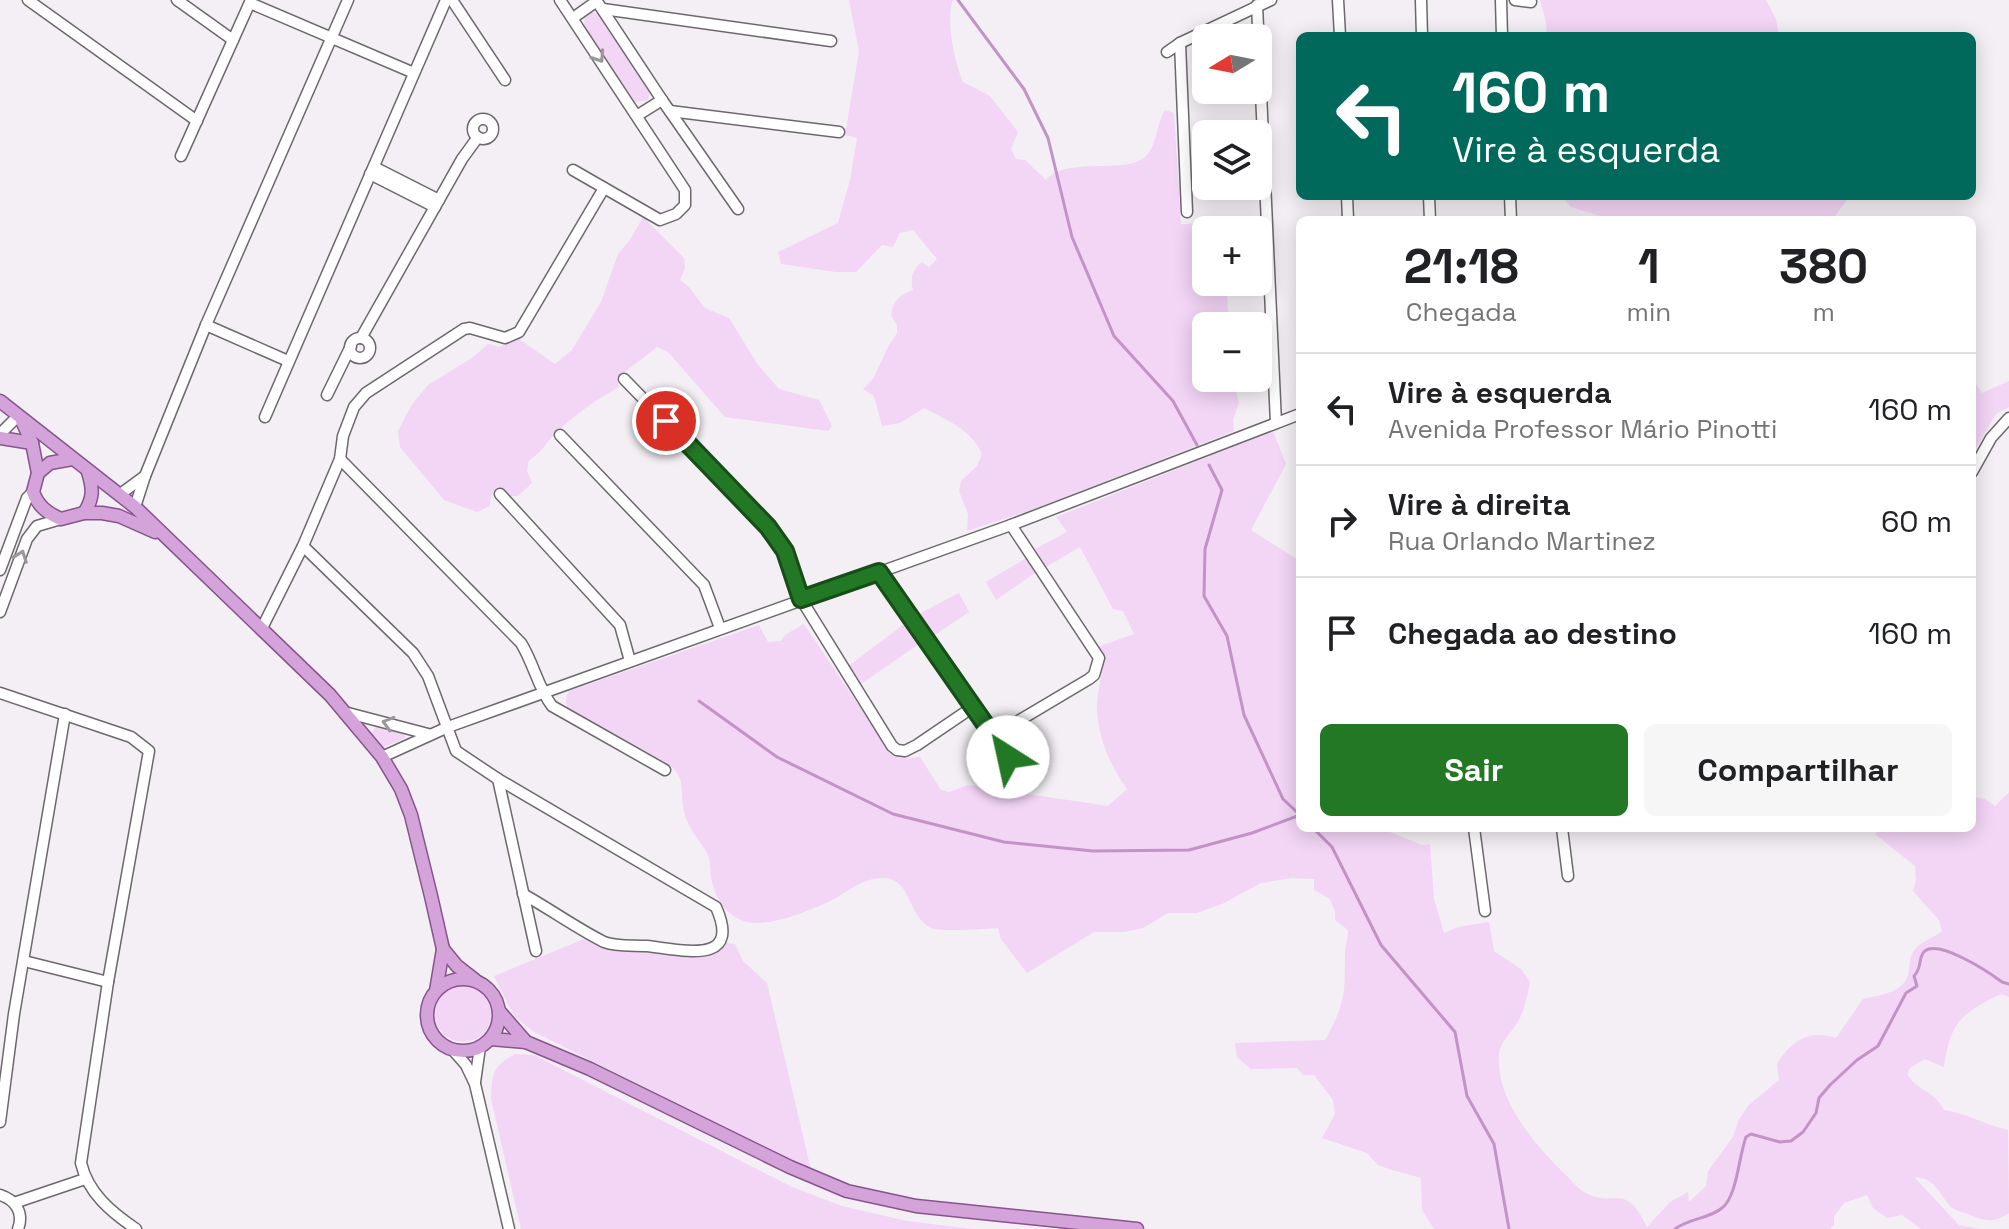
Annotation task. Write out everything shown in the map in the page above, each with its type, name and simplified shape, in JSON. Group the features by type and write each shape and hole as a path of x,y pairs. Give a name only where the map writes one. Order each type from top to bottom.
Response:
{"main road":[{"path":"0,401 135,507 348,713 382,757 401,789 411,815 443,949 436,991"},
{"path":"20,417 32,443 38,473 33,492 40,506 48,513 61,519 84,513 119,516 164,535"},
{"path":"0,436 32,443"},
{"path":"38,473 50,463 72,459"},
{"path":"84,513 93,489 88,472"},
{"path":"119,516 135,507"},
{"path":"443,949 457,966 487,987 496,998 500,1012 498,1026 491,1039 480,1047 466,1051 452,1049 440,1042 431,1031 427,1017 429,1003 436,991 447,982 461,978 475,980"},
{"path":"500,1012 526,1042"},
{"path":"491,1039 526,1042 590,1069 777,1161 847,1191 916,1206 1137,1229"}],"street":[{"path":"28,0 197,121"},
{"path":"177,0 233,40"},
{"path":"135,507 206,325 348,0"},
{"path":"265,417 414,73 449,0 505,80"},
{"path":"560,0 685,190 685,205 665,220 651,216 573,170"},
{"path":"1167,52 1271,0"},
{"path":"1338,0 1340,32"},
{"path":"1421,0 1422,32"},
{"path":"1501,0 1502,32"},
{"path":"1515,0 1531,2"},
{"path":"181,156 250,2 414,73"},
{"path":"573,18 599,3 831,41"},
{"path":"599,3 738,209"},
{"path":"1257,5 1276,423"},
{"path":"1180,43 1187,212"},
{"path":"638,115 662,100"},
{"path":"670,111 839,132"},
{"path":"327,395 478,137"},
{"path":"372,171 437,203"},
{"path":"262,628 303,546 340,459 343,436 354,407 366,393 464,329 505,338 519,332 604,188"},
{"path":"206,325 288,361"},
{"path":"339,371 369,353 370,346 356,341"},
{"path":"356,341 353,355 364,358"},
{"path":"624,379 768,527 785,551 801,599 892,746 905,751 973,707"},
{"path":"382,757 428,734 1011,525 1296,416"},
{"path":"0,436 20,417"},
{"path":"1976,465 1991,438 2009,418"},
{"path":"560,435 704,585 720,628"},
{"path":"340,459 521,643 538,676 542,694 564,715 665,770"},
{"path":"119,495 145,476"},
{"path":"0,570 27,498 33,492"},
{"path":"500,494 620,625 630,661"},
{"path":"0,612 27,539 37,526 61,519"},
{"path":"993,736 1089,679 1098,663 1096,652 1011,525"},
{"path":"303,546 413,653 428,676 456,751 498,779 716,907 724,929 723,937 716,947 699,952 606,943 523,894"},
{"path":"879,572 1023,779"},
{"path":"0,693 131,737 149,751 108,982 81,1163 85,1179 98,1197 119,1218 136,1229"},
{"path":"348,713 428,734"},
{"path":"0,1122 14,1014 65,714"},
{"path":"498,779 536,951"},
{"path":"1475,832 1485,911"},
{"path":"1562,832 1568,876"},
{"path":"24,961 108,982"},
{"path":"0,1011 14,1014"},
{"path":"475,1084 480,1047"},
{"path":"452,1049 466,1065 475,1084 509,1229"},
{"path":"14,1203 85,1179"},
{"path":"0,1195 14,1203 20,1216 18,1229"}],"shaded area":[{"path":"849,0 953,0 951,30 963,82 990,96 1018,132 1011,149 1016,159 1025,160 1046,180 1068,169 1137,162 1150,151 1165,110 1174,113 1181,224 1192,224 1192,296 1227,296 1228,312 1192,312 1192,392 1236,392 1239,403 1233,420 1234,431 1040,507 967,531 968,514 959,491 961,481 977,466 982,454 977,445 958,426 924,408 900,423 882,426 874,396 863,389 873,379 897,333 897,325 891,315 895,302 913,290 913,274 919,265 922,262 929,267 937,259 913,230 900,233 893,247 882,245 856,272 781,264 778,252 838,223 857,138 845,135 859,51"},
{"path":"1540,0 1766,0 1776,19 1778,32 1547,32"},
{"path":"594,12 650,91 648,100 635,102 584,26 585,15"},
{"path":"1565,200 1847,200 1835,216 1601,216 1571,207"},
{"path":"643,217 684,258 685,268 680,280 705,308 729,318 758,365 779,389 819,400 832,426 828,431 725,417 668,352 657,347 617,378 619,387 570,420 529,460 527,471 532,483 518,496 508,496 498,488 491,496 490,506 477,512 444,500 400,447 398,431 411,406 428,385 472,358 488,344 499,347 519,339 555,364 572,350 601,302 618,254"},
{"path":"2009,381 2009,407 1996,414 1976,448 1976,385 1982,393"},
{"path":"1273,431 1286,464 1251,530 1296,558 1296,832 1390,832 1422,845 1430,844 1434,899 1444,933 1458,927 1489,922 1494,951 1522,970 1530,982 1522,1014 1499,1054 1504,1088 1520,1121 1554,1163 1584,1192 1595,1197 1625,1200 1639,1212 1647,1227 1670,1202 1688,1192 1689,1202 1706,1186 1708,1171 1733,1137 1739,1119 1749,1105 1779,1080 1777,1064 1788,1049 1809,1036 1836,1038 1863,999 1891,992 1903,984 1914,951 1942,931 1939,920 1913,891 1915,866 1875,834 1976,832 1976,798 1995,806 2009,792 2009,997 2001,994 1976,1007 1960,1021 1950,1040 1944,1067 1925,1059 1910,1068 1907,1074 1936,1098 1944,1110 2008,1130 2009,1213 1989,1220 1957,1210 1932,1183 1914,1177 1959,1225 1980,1229 1921,1229 1902,1215 1887,1218 1873,1208 1867,1195 1844,1203 1834,1216 1830,1229 1434,1229 1422,1210 1421,1178 1378,1165 1367,1153 1322,1138 1335,1114 1333,1100 1314,1075 1303,1075 1297,1068 1251,1069 1237,1057 1235,1043 1325,1040 1337,1017 1344,990 1348,930 1335,920 1330,899 1314,890 1314,879 1292,878 1261,883 1222,904 1197,913 1168,913 1143,928 1124,932 1094,932 1027,973 1001,939 998,928 931,928 917,915 900,885 884,878 861,883 797,915 750,923 730,913 717,897 708,856 686,818 681,781 676,771 579,720 567,707 569,691 759,625 768,642 781,641 785,635 804,624 888,749 907,758 920,757 941,790 949,792 968,785 1108,806 1127,789 1110,761 1102,740 1097,708 1101,662 1097,647 1134,634 1123,611 1113,609 1080,547 1046,567 1035,549 1067,532 1056,517"},
{"path":"1028,557 1039,570 996,600 986,582"},
{"path":"959,593 969,612 930,638 917,615"},
{"path":"907,622 922,642 858,686 847,667"},
{"path":"376,725 404,732 405,738 384,747 372,734"},
{"path":"589,937 613,950 709,955 720,951 726,943 735,944 743,961 767,983 811,1170 534,1032 514,1016 494,976"},
{"path":"463,986 483,994 491,1014 483,1034 463,1042 443,1034 435,1014 443,994"},
{"path":"515,1054 534,1055 792,1187 842,1206 907,1221 973,1229 521,1229 491,1099 495,1072"}],"waterway":[{"path":"958,0 1024,89 1048,138 1072,237 1114,336 1173,401 1197,445"},
{"path":"1209,465 1222,490 1205,549 1204,596 1227,636 1244,715 1283,799 1296,811"},
{"path":"699,701 777,757 893,814 1004,842 1093,851 1189,850 1252,833 1296,816"},
{"path":"1317,832 1332,847 1381,945 1455,1032 1467,1096 1494,1144 1509,1229"},
{"path":"1675,1229 1717,1212 1727,1203 1746,1137 1751,1134 1780,1142 1791,1141 1803,1132 1816,1113 1819,1098 1830,1085 1878,1046 1906,993 1917,986 1914,976 1923,953 1929,949 1950,952 2009,984"}],"route":[{"path":"666,421 768,527 785,551 801,599 879,572 1008,757"}]}
